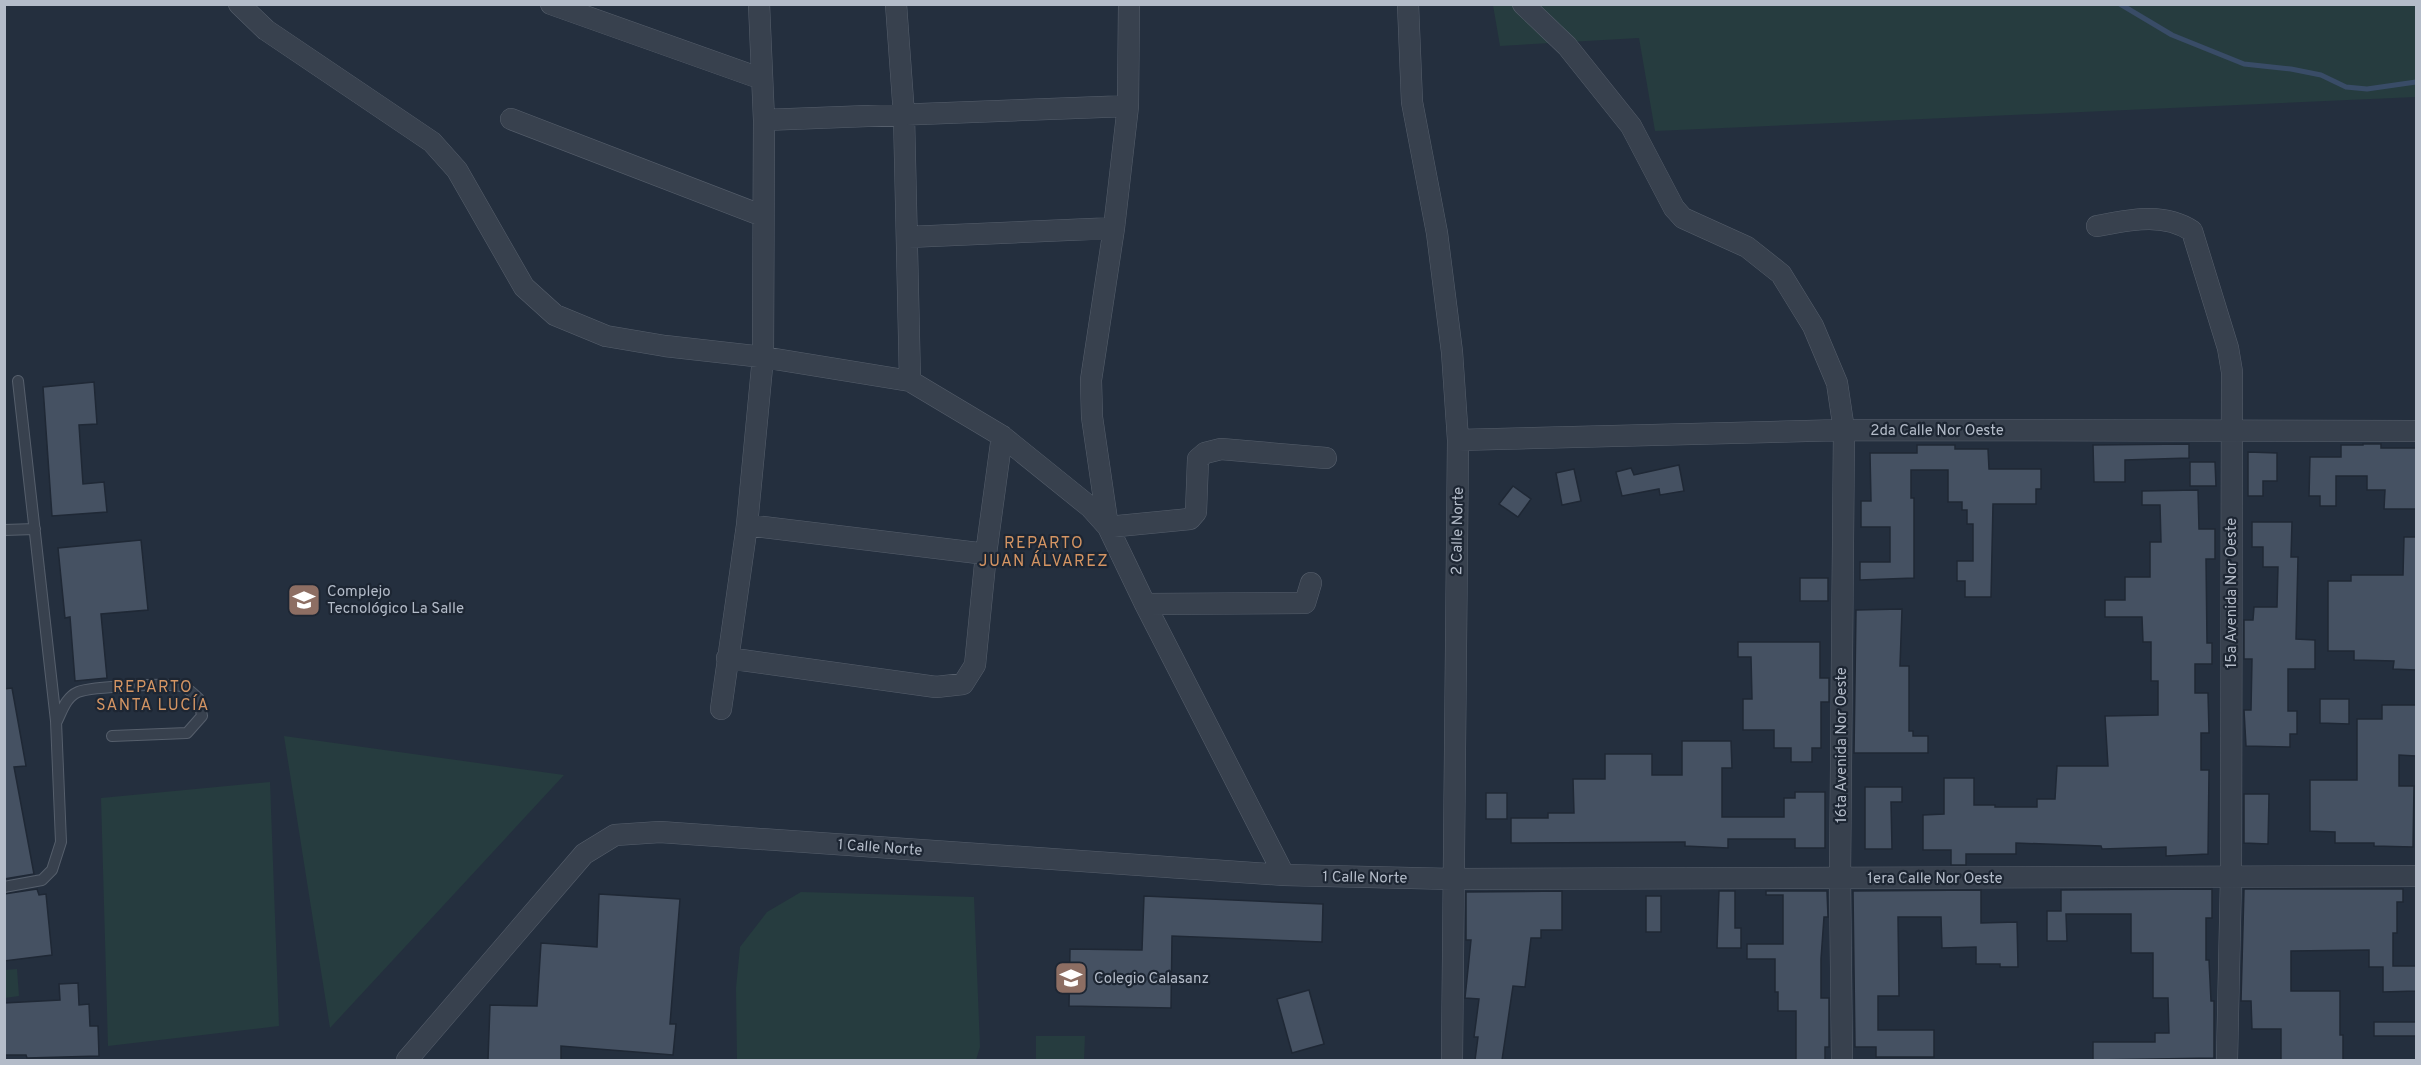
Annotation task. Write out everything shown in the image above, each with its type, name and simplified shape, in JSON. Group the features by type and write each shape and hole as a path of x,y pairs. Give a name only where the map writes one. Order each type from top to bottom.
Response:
{"street":[{"path":"239,4 266,30 432,142 457,170 524,287 555,315 606,336 665,346 764,357 910,381 1002,436 1090,507 1108,527 1284,875"},
{"path":"551,4 762,79"},
{"path":"721,708 747,525 764,357 764,120 759,4"},
{"path":"896,4 904,115 910,381"},
{"path":"1108,527 1092,417 1091,380 1114,228 1128,106 1130,4"},
{"name":"2 Calle Norte","path":"1408,4 1412,102 1437,232 1452,352 1458,440 1452,1060"},
{"name":"16ta Avenida Nor Oeste","path":"1523,4 1567,46 1631,126 1674,208 1683,218 1747,247 1781,274 1814,326 1837,383 1844,430 1840,879 1842,1060"},
{"path":"764,120 1128,106"},
{"path":"511,119 764,216"},
{"name":"15a Avenida Nor Oeste","path":"2097,226 2146,219 2166,219 2179,222 2192,231 2228,348 2232,372 2230,430 2231,877 2227,1060"},
{"path":"908,237 1114,228"},
{"name":"2da Calle Nor Oeste","path":"1458,440 1844,430 2416,431"},
{"path":"727,658 936,687 963,684 975,665 986,554 1002,436"},
{"path":"1108,527 1191,519 1196,512 1198,459 1205,453 1221,449 1326,458"},
{"path":"747,525 986,554"},
{"path":"1145,604 1305,603 1311,583"},
{"name":"1 Calle Norte","path":"407,1060 584,854 615,835 660,832 1284,875 1453,879"},
{"name":"1era Calle Nor Oeste","path":"1453,879 2416,876"}],"lane":[{"path":"4,887 42,880 52,870 61,842 56,721 18,381"},
{"path":"4,530 35,529"},
{"path":"56,721 67,701 78,692 96,689 166,685 184,687 199,699 202,716 187,734 112,736"}],"green space":[{"path":"1493,5 2416,5 2416,97 1655,131 1639,38 1500,46"},
{"path":"284,736 564,775 330,1028"},
{"path":"270,782 279,1026 108,1046 101,798"},
{"path":"801,892 974,897 980,1047 976,1060 737,1060 736,988 740,947 767,912"},
{"path":"17,969 19,996 5,998 5,970"},
{"path":"1036,1036 1085,1036 1084,1060 1036,1060"}],"building":[{"path":"94,382 97,424 79,425 83,484 104,482 107,512 52,516 43,387"},
{"path":"2189,444 2189,458 2125,460 2125,482 2094,482 2093,445"},
{"path":"2381,444 2381,448 2416,448 2416,509 2384,509 2385,490 2367,490 2367,476 2336,476 2336,506 2320,506 2320,496 2309,496 2310,457 2341,457 2341,445"},
{"path":"1917,445 1955,445 1955,449 1988,449 1989,469 2041,469 2041,489 2036,489 2036,504 1993,504 1991,597 1965,597 1965,581 1957,581 1957,561 1973,561 1973,524 1967,524 1967,510 1962,510 1962,502 1948,502 1948,470 1911,470 1911,498 1914,498 1914,578 1860,580 1860,562 1890,562 1890,527 1861,527 1861,501 1871,501 1870,453 1917,453"},
{"path":"2248,452 2277,453 2277,481 2263,481 2263,496 2248,496"},
{"path":"2190,462 2215,462 2216,486 2190,486"},
{"path":"1679,465 1684,491 1660,495 1659,489 1622,496 1616,472 1631,468 1634,475"},
{"path":"1574,469 1581,501 1562,505 1556,473"},
{"path":"1513,486 1531,499 1518,517 1499,504"},
{"path":"2198,490 2199,529 2215,529 2215,559 2206,559 2207,643 2212,643 2212,664 2195,664 2195,693 2208,693 2209,733 2201,733 2201,770 2209,770 2208,854 2166,856 2166,847 2102,849 2101,846 2016,843 2016,854 1966,854 1966,865 1951,865 1951,850 1923,850 1923,815 1944,814 1944,778 1974,778 1974,805 2037,807 2037,799 2055,799 2057,766 2108,766 2105,716 2158,715 2158,681 2151,681 2151,642 2143,642 2142,617 2105,617 2105,600 2125,600 2125,577 2150,577 2150,542 2161,542 2160,505 2142,505 2142,491"},
{"path":"2252,522 2292,522 2291,557 2298,557 2296,639 2315,640 2315,669 2288,669 2288,711 2297,711 2297,734 2290,734 2290,747 2246,746 2244,710 2251,710 2252,659 2244,659 2244,620 2253,620 2254,607 2277,607 2278,567 2263,567 2263,547 2252,547"},
{"path":"2404,537 2416,537 2416,670 2393,669 2394,661 2354,660 2354,651 2328,651 2328,581 2351,581 2351,575 2403,575"},
{"path":"141,540 148,610 101,614 107,678 75,681 70,617 65,618 58,548"},
{"path":"1800,578 1828,578 1828,601 1800,601"},
{"path":"1902,609 1900,666 1909,666 1909,731 1913,731 1913,736 1928,736 1928,753 1854,753 1856,610"},
{"path":"1738,642 1820,642 1820,678 1829,678 1829,702 1821,702 1821,748 1812,748 1812,762 1791,762 1791,748 1774,748 1774,730 1743,730 1743,699 1752,699 1751,657 1738,657"},
{"path":"12,688 26,766 14,767 34,874 4,879 4,689"},
{"path":"2320,699 2349,699 2349,724 2320,723"},
{"path":"2382,705 2416,705 2416,756 2399,755 2399,786 2414,786 2413,847 2374,846 2374,843 2335,843 2335,832 2310,831 2310,780 2357,780 2357,719 2382,719"},
{"path":"1682,741 1731,741 1732,768 1722,768 1722,817 1784,817 1784,798 1795,798 1795,792 1825,792 1825,848 1795,848 1795,839 1728,839 1728,848 1685,846 1685,842 1511,843 1511,818 1548,818 1548,813 1574,813 1573,779 1605,779 1605,754 1652,754 1652,775 1682,775"},
{"path":"1865,787 1902,787 1902,802 1891,802 1892,849 1865,849"},
{"path":"1486,793 1507,793 1507,819 1486,819"},
{"path":"2244,794 2269,794 2268,844 2244,843"},
{"path":"37,889 39,895 46,894 52,955 4,961 4,894"},
{"path":"2212,889 2212,918 2206,918 2206,960 2209,960 2211,1001 2214,1001 2214,1058 2093,1060 2093,1042 2155,1042 2155,1033 2169,1033 2168,998 2153,998 2153,953 2131,953 2131,914 2066,914 2067,941 2047,941 2047,911 2061,911 2061,890"},
{"path":"2244,889 2403,889 2403,902 2397,902 2397,933 2393,933 2393,966 2416,966 2416,991 2383,992 2383,967 2369,967 2369,950 2291,951 2291,991 2340,991 2340,1035 2343,1035 2343,1060 2281,1060 2281,1029 2252,1029 2251,1001 2241,1001"},
{"path":"1981,890 1981,923 2017,922 2018,967 1976,964 1976,947 1942,948 1941,917 1898,917 1899,996 1878,996 1878,1030 1934,1030 1934,1057 1876,1057 1876,1047 1855,1047 1853,891"},
{"path":"1562,891 1562,930 1541,930 1541,938 1531,938 1525,987 1513,986 1502,1060 1475,1060 1478,1037 1474,1037 1479,999 1465,998 1471,940 1466,940 1466,892"},
{"path":"1719,891 1735,891 1735,928 1741,928 1741,948 1717,948"},
{"path":"1766,891 1827,891 1828,917 1824,917 1821,959 1821,998 1829,998 1829,1047 1825,1047 1825,1060 1796,1060 1796,1011 1778,1011 1778,992 1775,992 1775,959 1747,959 1747,944 1783,944 1783,895 1766,895"},
{"path":"599,894 680,899 670,1024 676,1024 673,1055 561,1046 561,1060 488,1060 490,1005 537,1006 541,943 597,947"},
{"path":"1144,896 1323,904 1322,942 1172,936 1171,1008 1069,1006 1070,949 1142,950"},
{"path":"1646,896 1661,896 1661,932 1646,932"},
{"path":"78,983 79,1005 89,1004 90,1026 98,1026 99,1056 27,1058 26,1055 4,1055 4,1003 60,1000 59,984"},
{"path":"1309,990 1324,1044 1292,1053 1277,999"},
{"path":"2374,1022 2416,1022 2416,1036 2374,1036"}],"waterway":[{"path":"2120,4 2172,35 2244,64 2321,75 2346,87 2367,89 2416,82"}],"place":[{"name":"Complejo Tecnológico La Salle","path":"304,600"},
{"name":"Colegio Calasanz","path":"1071,978"}],"district":[{"name":"REPARTO JUAN ÁLVAREZ","path":"1044,551"},
{"name":"REPARTO SANTA LUCÍA","path":"153,695"}]}
